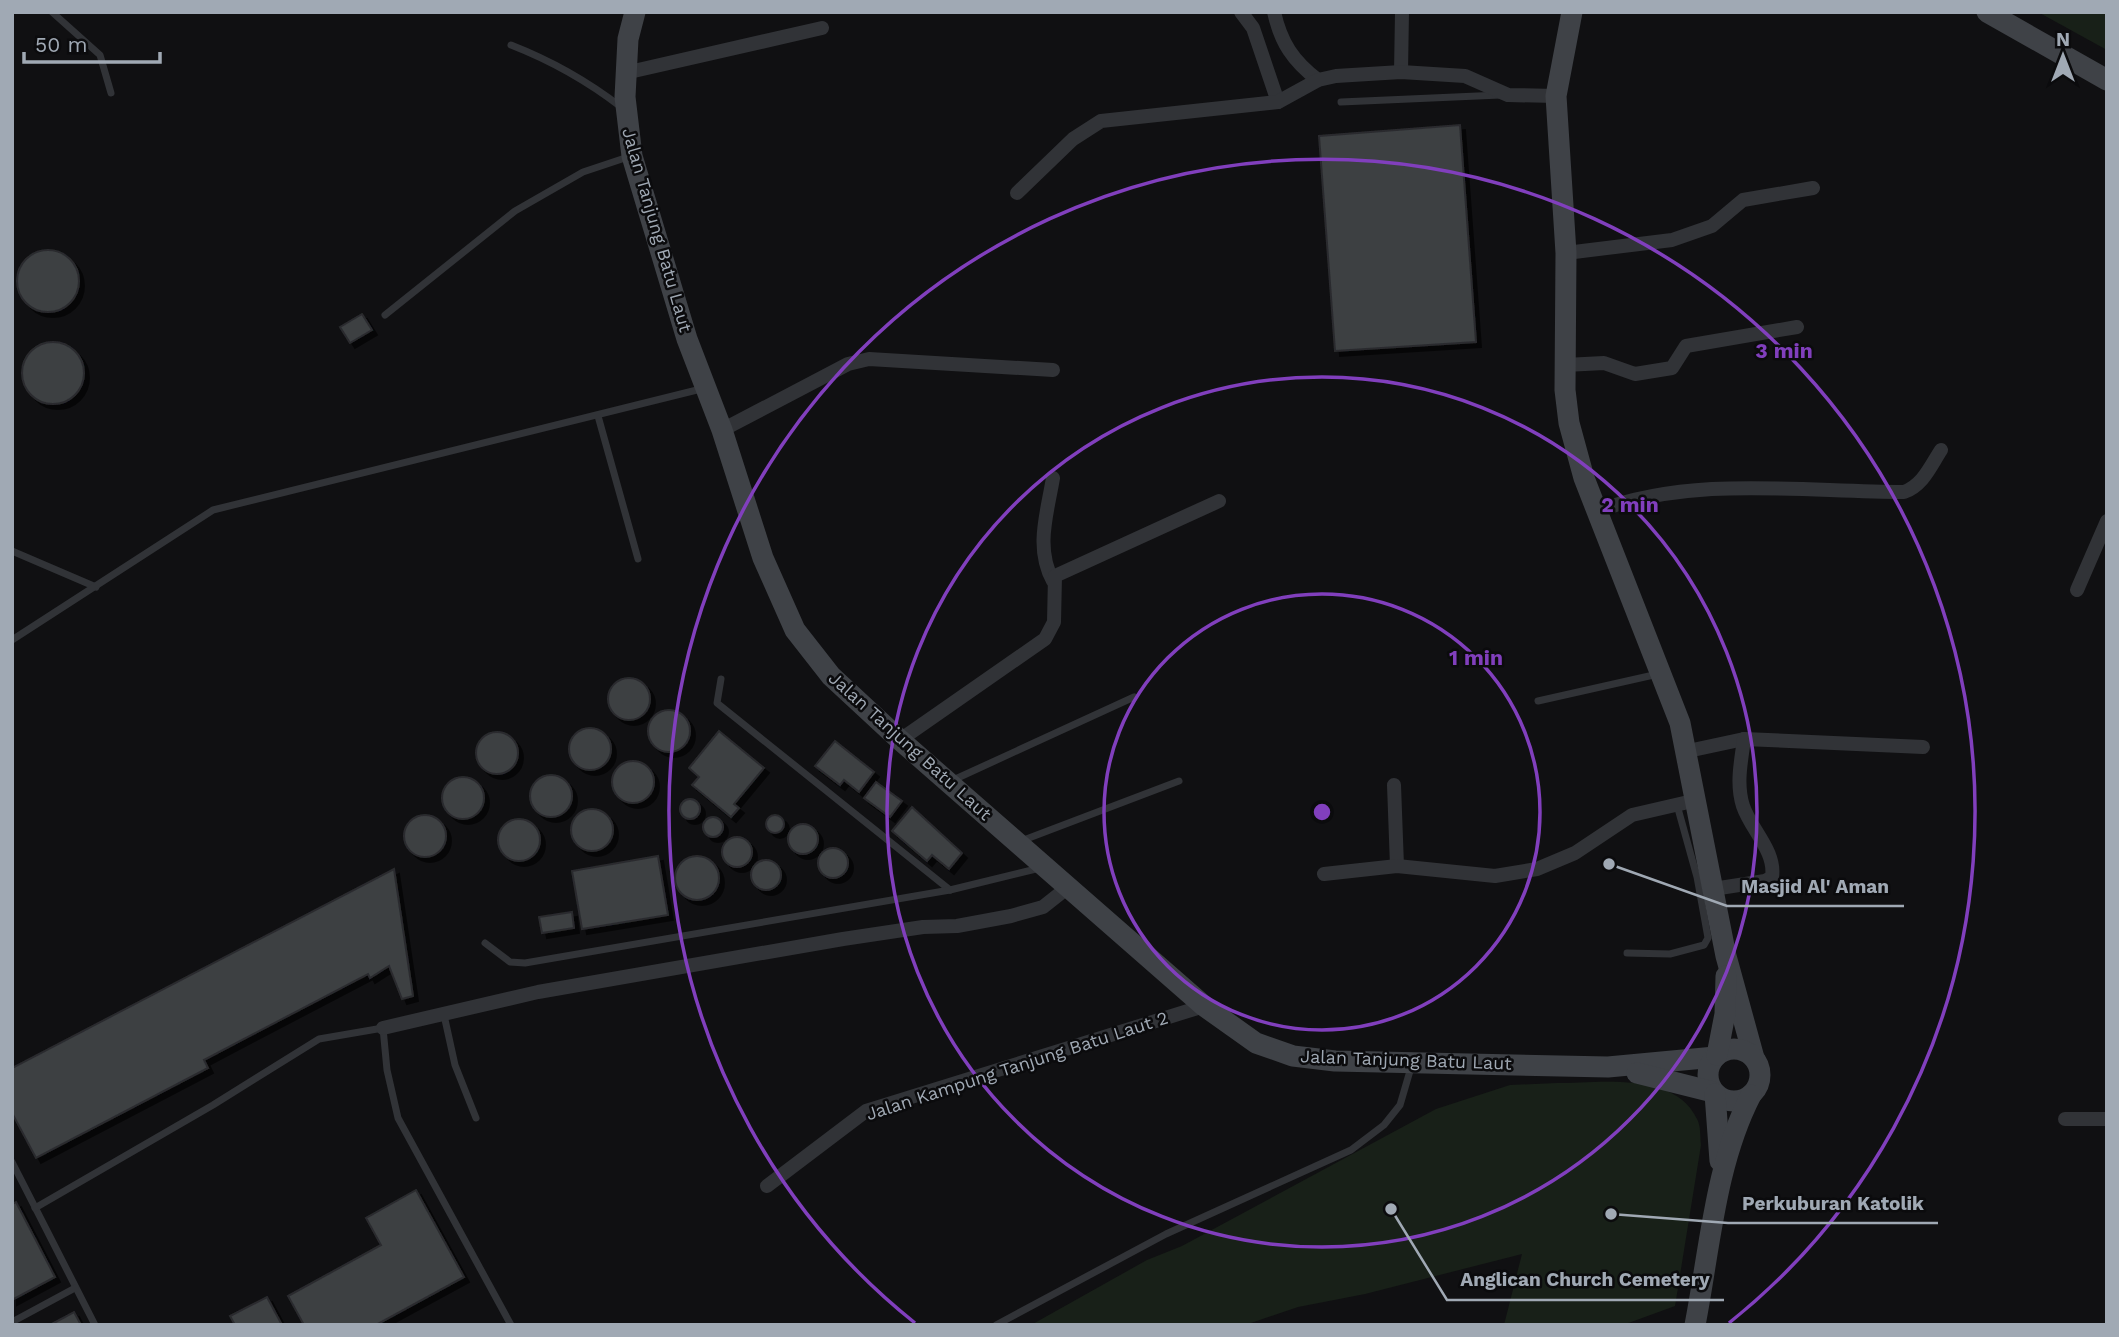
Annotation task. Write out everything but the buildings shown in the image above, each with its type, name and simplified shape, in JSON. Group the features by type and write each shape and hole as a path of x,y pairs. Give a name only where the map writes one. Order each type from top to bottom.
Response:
{"street":[{"name":"Jalan Tanjung Batu Laut","path":"635,12 628,39 625,73 625,109 632,156 705,388 722,430 763,558 795,630 831,676 1067,888 1204,1006 1256,1043 1293,1056 1412,1063 1608,1068 1716,1056"},
{"path":"1241,12 1253,28 1278,102"},
{"path":"1274,12 1279,35 1296,63 1318,80"},
{"path":"1402,12 1402,72"},
{"path":"1572,12 1556,96 1566,253 1565,365 1570,430 1577,457 1662,674 1688,751 1687,803 1713,889 1726,956 1760,1073 1760,1082 1740,1117 1719,1188 1695,1325"},
{"path":"1987,12 2107,80"},
{"path":"625,73 822,28"},
{"path":"1017,193 1073,139 1101,121 1278,102 1318,80 1402,72 1465,76 1508,95 1556,96"},
{"path":"1566,253 1672,240 1712,226 1744,200 1813,188"},
{"path":"1565,365 1605,363 1635,374 1672,368 1686,346 1797,327"},
{"path":"722,430 848,364 869,359 1053,370"},
{"path":"1598,511 1638,498 1700,490 1903,492 1914,488 1923,480 1941,450"},
{"path":"900,740 1045,639 1054,622 1053,581 1044,564 1042,550 1053,478"},
{"path":"1053,581 1060,572 1219,500"},
{"path":"2077,590 2107,521"},
{"path":"1688,751 1744,739 1923,747"},
{"path":"1713,889 1765,881 1772,877 1770,857 1742,803 1739,785 1744,739"},
{"path":"1394,785 1397,866"},
{"path":"1324,874 1397,866 1495,876 1536,869 1575,853 1632,815 1687,803"},
{"path":"383,1028 538,992 843,939 923,927 957,926 1011,916 1043,907 1067,888"},
{"path":"1719,1188 1720,1143 1714,1093 1707,1078 1716,1056 1725,1014 1726,956"},
{"name":"Jalan Kampung Tanjung Batu Laut 2","path":"767,1186 866,1111 1204,1006"},
{"path":"1716,1056 1732,1049 1748,1053 1754,1058"},
{"name":"Jalan Tanjung Batu Laut","path":"1608,1068 1673,1080 1714,1093"},
{"path":"1714,1093 1737,1102 1751,1095"},
{"path":"2065,1119 2107,1119"}],"lane":[{"path":"52,12 100,55 111,93"},
{"path":"511,45 552,61 582,78 625,109"},
{"path":"1341,102 1508,95"},
{"path":"385,315 515,211 583,172 632,156"},
{"path":"12,640 213,510 705,388"},
{"path":"598,416 638,559"},
{"path":"12,551 96,587"},
{"path":"1538,701 1662,674"},
{"path":"721,679 717,703 950,890"},
{"path":"947,782 1134,697"},
{"path":"1018,842 1180,781"},
{"path":"1627,953 1688,952 1704,945 1707,938 1687,803"},
{"path":"485,943 510,962 526,963 950,890 1044,867"},
{"path":"444,1014 455,1065 476,1118"},
{"path":"35,1208 234,1093 319,1039 383,1028 387,1070 398,1118 511,1325"},
{"path":"996,1325 1166,1234 1351,1150 1384,1125 1400,1105 1412,1063"},
{"path":"12,1161 95,1325"},
{"path":"12,1182 20,1178"},
{"path":"12,1322 75,1288"}],"shaded area":[{"path":"2038,12 2107,12 2107,50"},
{"path":"1634,1083 1672,1093 1686,1104 1700,1128 1701,1145 1675,1306 1623,1325 1504,1325 1522,1254 1365,1294 1298,1307 1245,1325 1031,1325 1147,1260 1182,1246 1436,1109 1510,1085"}],"place":[{"name":"Masjid Al' Aman","path":"1609,864"},
{"name":"Anglican Church Cemetery","path":"1391,1209"},
{"name":"Perkuburan Katolik","path":"1611,1214"}]}
